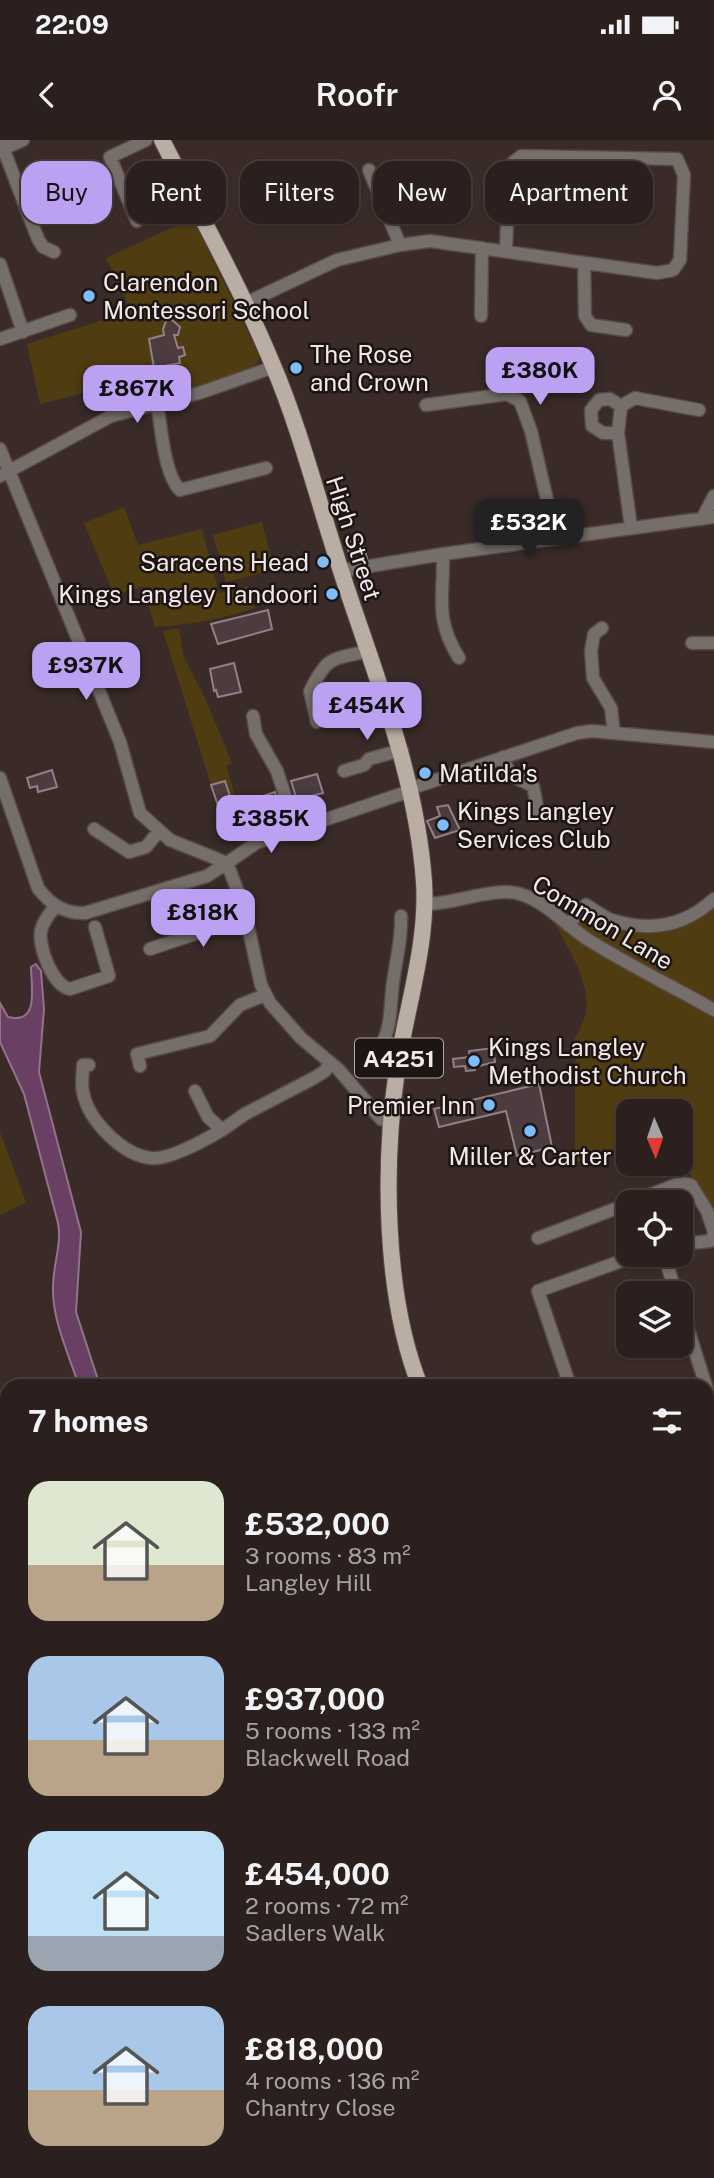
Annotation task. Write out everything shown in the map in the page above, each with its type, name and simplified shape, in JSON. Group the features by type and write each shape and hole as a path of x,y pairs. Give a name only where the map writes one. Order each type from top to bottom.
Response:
{"main road":[{"name":"A4251","path":"162,140 246,303"},
{"name":"High Street","path":"246,303 274,366 340,571 402,750 409,790"},
{"name":"A4251","path":"409,790 422,865 424,904 397,1070 388,1152 394,1286 409,1358 417,1379"}],"street":[{"path":"23,140 2,145 38,239 43,247 54,252"},
{"path":"126,195 110,157 146,140"},
{"path":"246,303 337,260 400,245 430,242 657,273 673,270 680,260 684,175 677,159 521,156 509,166 506,251"},
{"path":"369,170 400,245"},
{"path":"481,316 482,248"},
{"path":"0,264 23,332"},
{"path":"584,264 586,316 591,324 626,330"},
{"path":"0,339 70,315"},
{"path":"4,475 111,416 200,393 274,366"},
{"path":"426,405 507,394 520,401 531,431 556,538"},
{"path":"621,406 635,398 699,410"},
{"path":"618,433 603,433 592,426 591,410 599,400 610,400 621,406"},
{"path":"157,403 169,468 173,482 180,490 266,468"},
{"path":"621,406 618,433 631,527"},
{"path":"0,449 4,475 120,742 140,813 159,831 186,848 227,863"},
{"path":"340,571 443,554 708,518 714,496"},
{"path":"443,554 440,605 446,636 459,658"},
{"path":"602,628 594,634 591,651 593,678 611,708 614,733"},
{"path":"692,643 714,643"},
{"path":"317,722 310,691 323,665 331,660 368,651"},
{"path":"253,716 256,734 276,771 296,829"},
{"path":"0,778 33,878 46,899 75,913 85,913 207,876 256,843 577,733 614,733 714,741"},
{"path":"344,771 364,765 369,759 402,750"},
{"path":"503,757 510,775 533,786 538,812"},
{"path":"94,829 129,852 146,847 159,831"},
{"path":"227,863 246,917 265,995 301,1038 330,1063 381,1119 392,1121"},
{"name":"Common Lane","path":"424,904 492,894 519,893 534,900 637,970 714,1010"},
{"path":"568,925 586,905 614,921 670,926 704,909 714,899"},
{"path":"56,906 41,933 57,984 70,989 110,979 94,927"},
{"path":"384,1040 390,1025 401,947 401,916"},
{"path":"150,949 246,917"},
{"path":"394,982 412,986"},
{"path":"136,1054 211,1036 240,1006 265,995"},
{"path":"83,1065 83,1092 87,1105 115,1140 138,1154 151,1158 162,1157 222,1130 245,1114 314,1078 325,1071 330,1063"},
{"path":"195,1091 208,1117 222,1130"},
{"path":"662,1190 680,1183 691,1185 707,1211 714,1233 710,1241 693,1243"},
{"path":"538,1238 616,1208"},
{"path":"568,1379 538,1291 616,1263"},
{"path":"693,1346 703,1379"}],"shaded area":[{"path":"180,224 196,224 259,355 259,360 253,368 200,388 117,408 112,386 40,404 27,344 131,311 106,258"},
{"path":"124,507 138,545 202,529 219,593 248,586 255,608 205,621 155,627 143,586 114,595 84,523"},
{"path":"262,522 274,570 226,582 213,535"},
{"path":"179,628 184,657 206,700 232,763 226,766 237,801 232,803 225,781 211,785 163,631"},
{"path":"714,906 714,1212 691,1176 693,1176 693,1099 616,1099 616,1151 575,1162 575,1037 583,1021 585,989 573,956 548,911 568,927 586,908 613,926 659,932 672,930"},
{"path":"36,964 41,971 44,1009 39,1072 81,1232 76,1312 98,1379 76,1379 58,1325 53,1287 59,1239 58,1223 24,1094 0,1042 0,1003 8,1017 18,1018 25,1015 32,1002 31,967"},
{"path":"0,1132 26,1202 0,1215"}],"building":[{"path":"167,319 180,327 178,335 174,335 178,348 183,347 185,355 179,357 180,363 154,368 149,339 164,335"},
{"path":"361,539 367,558 351,559 346,543"},
{"path":"268,610 272,629 218,644 211,624"},
{"path":"234,663 241,692 218,697 216,690 214,691 210,669"},
{"path":"52,770 57,787 38,792 37,786 30,788 27,778"},
{"path":"317,774 323,793 311,796 314,809 301,813 291,781"},
{"path":"225,781 241,830 228,835 211,785"},
{"path":"275,792 281,813 261,820 254,799"},
{"name":"Kings Langley Services Club","path":"448,805 460,830 435,838 427,821 440,816 437,807"},
{"name":"Kings Langley Methodist Church","path":"493,1048 495,1062 475,1067 475,1070 466,1071 465,1066 454,1067 453,1059 470,1057 469,1051"},
{"path":"539,1084 552,1147 517,1156 506,1111 439,1127 434,1109"}],"place":[{"name":"Clarendon Montessori School","path":"89,296"},
{"name":"The Rose and Crown","path":"296,368"},
{"name":"Saracens Head","path":"323,562"},
{"name":"Kings Langley Tandoori","path":"332,594"},
{"name":"Matilda's","path":"425,773"},
{"name":"Kings Langley Services Club","path":"443,825"},
{"name":"Kings Langley Methodist Church","path":"474,1061"},
{"name":"Premier Inn","path":"489,1105"},
{"name":"Miller & Carter","path":"530,1131"}]}
